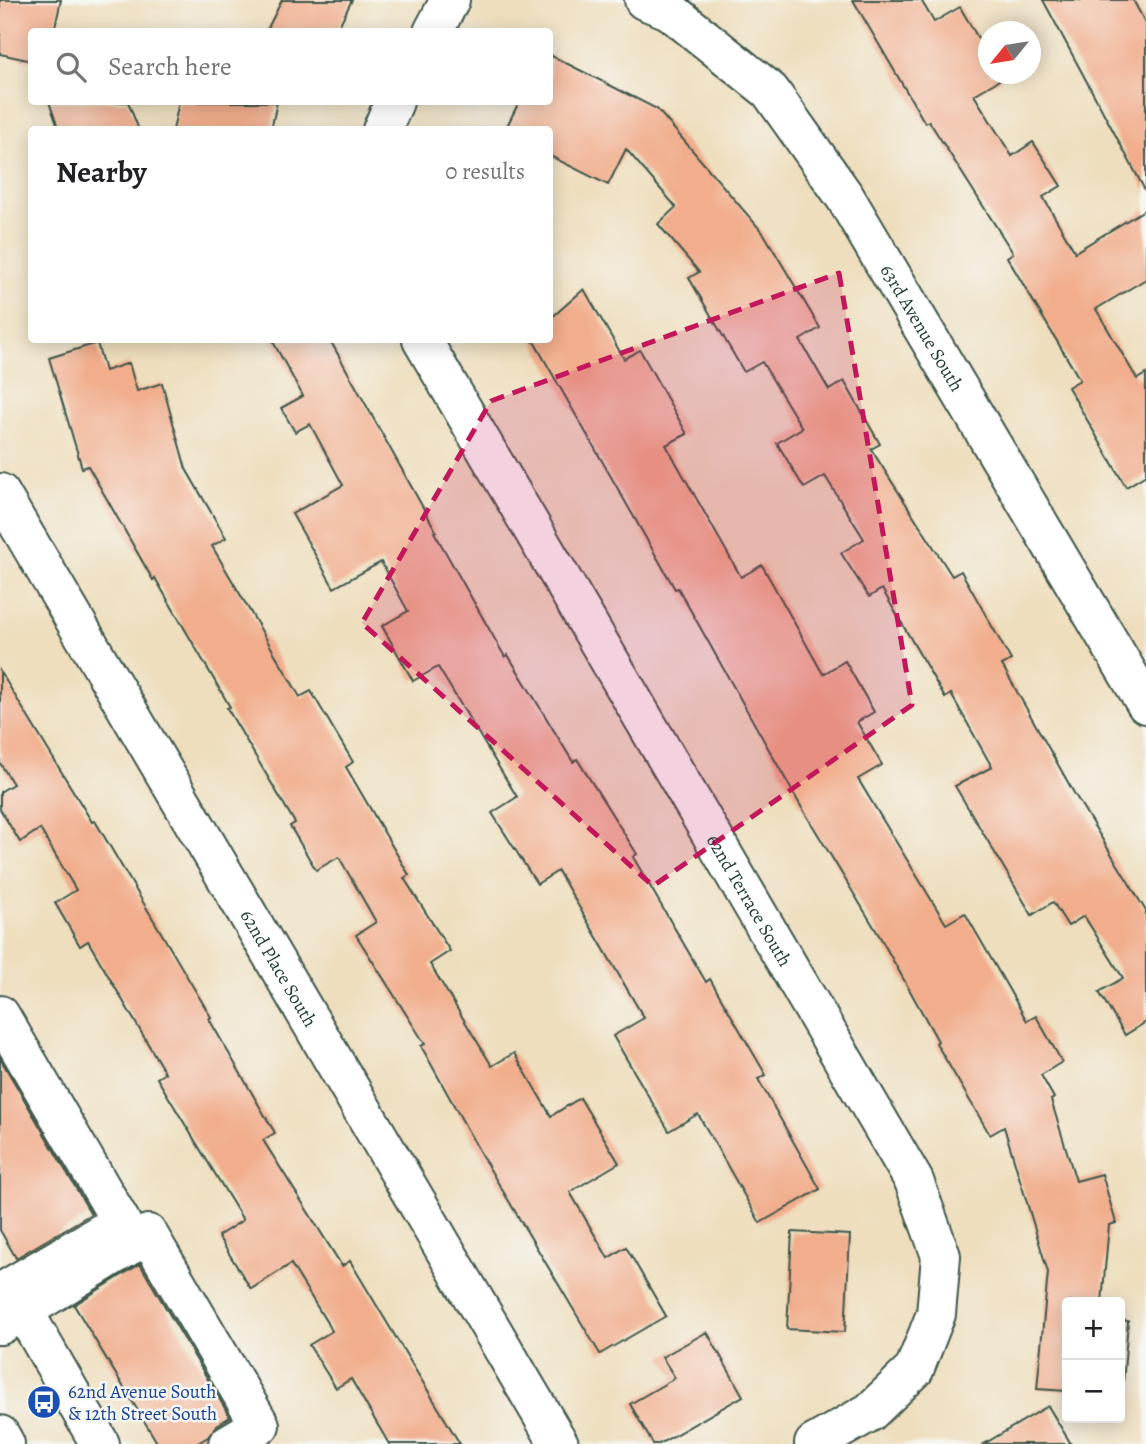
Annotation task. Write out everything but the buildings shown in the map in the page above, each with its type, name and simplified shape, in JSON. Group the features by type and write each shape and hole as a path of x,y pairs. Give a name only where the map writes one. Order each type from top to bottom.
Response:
{"street":[{"path":"435,28 450,0"},
{"name":"63rd Avenue South","path":"643,0 669,10 770,90 845,197 1146,704"},
{"path":"384,126 393,105"},
{"name":"62nd Terrace South","path":"424,343 914,1181 941,1256 936,1314 914,1370 870,1412 814,1444"},
{"name":"62nd Place South","path":"0,493 559,1444"},
{"path":"0,1015 121,1222 8,1310"},
{"path":"8,1310 148,1234 260,1425 228,1444"},
{"path":"8,1310 100,1444"},
{"path":"0,1435 5,1444"}],"highlighted area":[{"path":"839,273 912,705 653,886 362,623 491,401"}],"place":[{"name":"62nd Avenue South & 12th Street South","path":"44,1402"}]}
